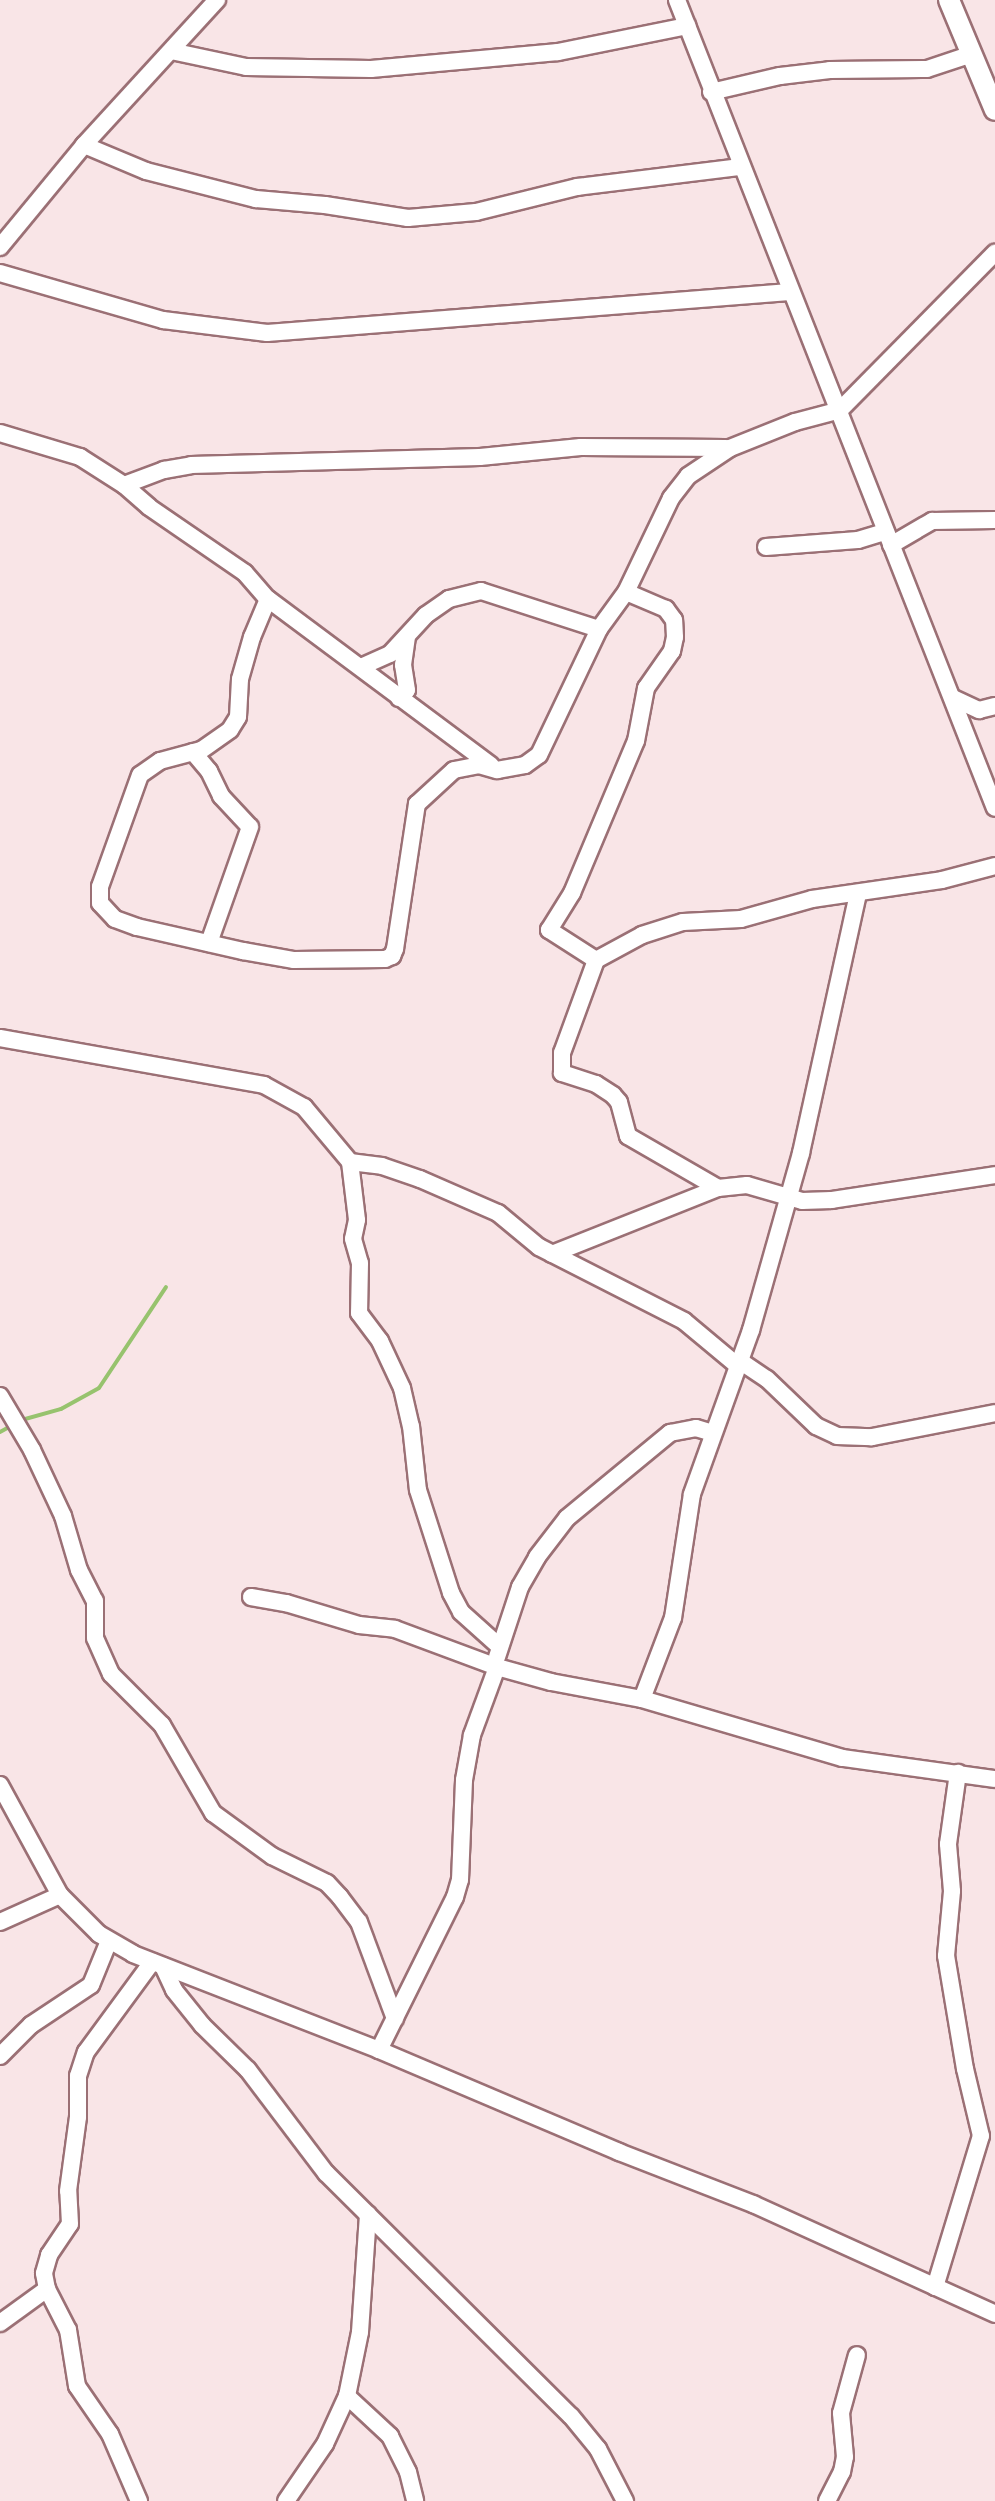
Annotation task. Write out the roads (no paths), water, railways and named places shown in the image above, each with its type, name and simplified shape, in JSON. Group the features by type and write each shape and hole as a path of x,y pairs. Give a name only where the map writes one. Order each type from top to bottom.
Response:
{"main road":[{"path":"949,0 969,55 993,101"}],"street":[{"path":"0,247 84,145 217,0"},
{"path":"677,0 789,292 840,410 995,808"},
{"path":"171,51 246,67 371,69 558,52 687,26"},
{"path":"711,92 780,76 830,70 927,69 969,55"},
{"path":"84,145 146,171 256,199 408,218 476,212 600,184 741,167"},
{"path":"268,599 240,679 238,717 230,730 193,752 160,761 140,775 100,887 100,903 115,919 137,927 294,960 367,960 392,956 417,804 454,770 479,765 497,770 525,765 539,755 599,629 626,592 680,485 696,469 730,448 795,422 840,410 995,253"},
{"path":"0,273 163,320 267,333 789,292"},
{"path":"0,433 80,457 124,485 149,507 245,573 268,599 363,666 399,698 497,770"},
{"path":"124,485 164,470 191,465 480,457 581,447 730,448"},
{"path":"766,547 888,538 932,521 995,520"},
{"path":"363,666 390,654 426,615 449,599 481,591 599,629"},
{"path":"596,960 549,930 572,893 636,741 646,688 672,651 675,637 674,620 666,609 626,592"},
{"path":"399,698 407,690 403,665 407,638"},
{"path":"953,698 979,710 995,706"},
{"path":"193,752 209,771 221,796 250,827 209,943"},
{"path":"718,1188 628,1136 619,1102 613,1095 596,1084 562,1073 562,1053 596,960 642,935 683,922 741,919 812,899 942,880 995,866"},
{"path":"642,1699 673,1618 686,1514 739,1363 789,1197 825,1051 858,893"},
{"path":"0,1038 264,1085 304,1107 350,1162 357,1220 353,1239 360,1263 359,1313 380,1341 402,1388 411,1426 418,1490 451,1593 461,1612 500,1647"},
{"path":"350,1162 382,1166 420,1179 498,1213 552,1254 673,1315 739,1363 767,1379 816,1426 837,1436 872,1437 995,1413"},
{"path":"552,1254 718,1188 747,1185 789,1197 832,1200 995,1175"},
{"path":"0,1396 32,1450 63,1516 79,1570 95,1601 95,1638 111,1674 162,1725 213,1813 272,1856 327,1883 340,1897 359,1922 395,2019"},
{"path":"379,2050 440,1931 460,1880 464,1780 472,1735 520,1587 537,1557 567,1518 670,1433 696,1428 712,1433"},
{"path":"251,1597 286,1603 359,1625 395,1629 496,1666 551,1682 642,1699 843,1758 995,1779"},
{"path":"935,2287 981,2136 946,1956 952,1891 948,1844 958,1773"},
{"path":"0,1785 60,1895 109,1941 158,1964 379,2050 606,2147 753,2204 995,2314"},
{"path":"0,1922 60,1895"},
{"path":"0,2056 31,2025 91,1985 109,1941"},
{"path":"158,1964 202,2025 248,2070 326,2173 571,2416 598,2449 625,2501"},
{"path":"139,2501 110,2434 77,2386 68,2330 47,2289 44,2273 49,2255 70,2224 68,2191 78,2117 78,2076 86,2052 102,2028 158,1964"},
{"path":"286,2501 325,2444 347,2396 360,2332 368,2214"},
{"path":"0,2323 47,2289"},
{"path":"827,2501 842,2472 845,2457 841,2413 857,2355"},
{"path":"347,2396 395,2444 408,2472 415,2501"}],"waterway":[{"path":"18,1421 61,1409 99,1388 166,1287"},
{"path":"0,1432 11,1426"}]}
